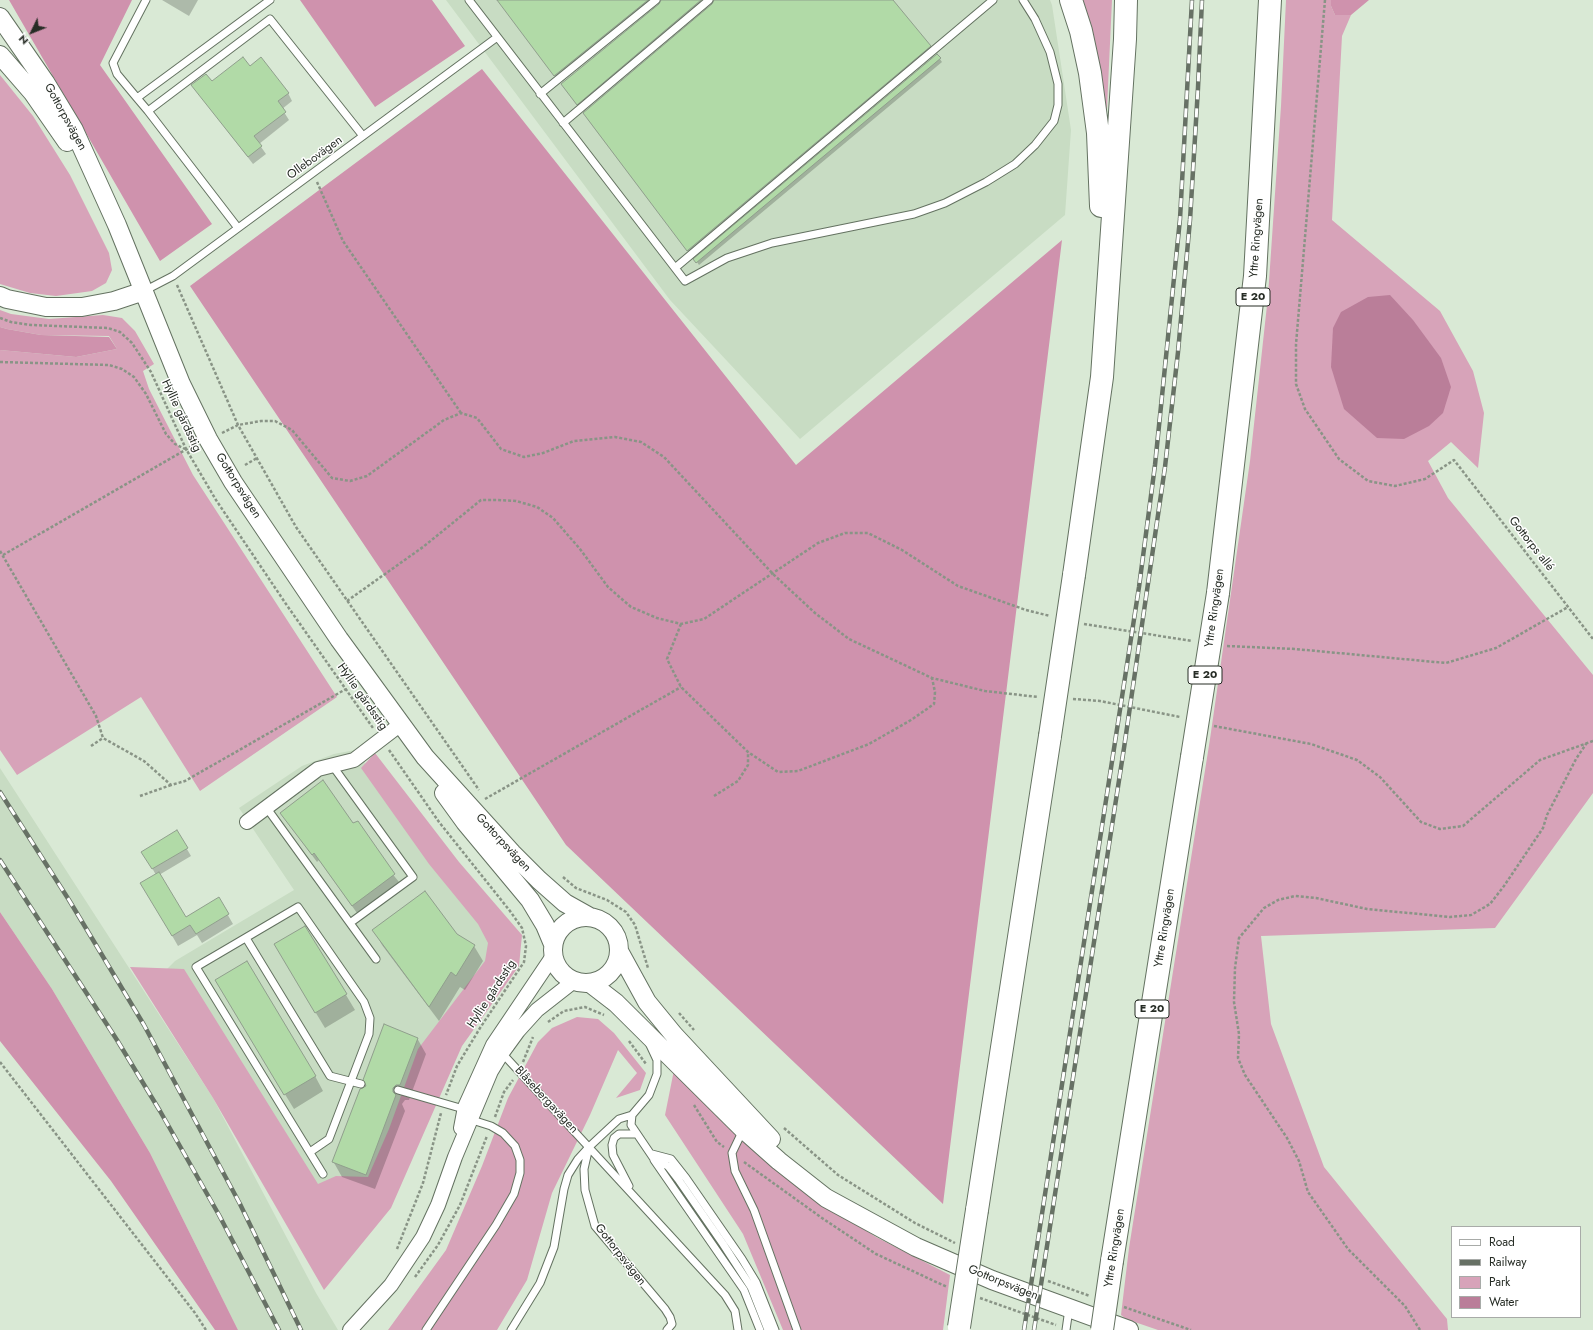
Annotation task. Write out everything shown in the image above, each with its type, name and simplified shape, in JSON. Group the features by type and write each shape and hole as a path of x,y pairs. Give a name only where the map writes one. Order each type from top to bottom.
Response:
{"highway":[{"path":"1071,0 1081,32 1090,72 1098,133 1101,192 1102,377"},
{"path":"959,1328 1050,736 1102,377 1125,39 1126,0"},
{"name":"Yttre Ringvägen","path":"1102,1330 1218,593 1255,276 1270,0"}],"street":[{"name":"Gottorpsvägen","path":"0,17 45,82 74,130 117,225 181,384 208,439 233,482 339,639 426,757 538,880 565,902 590,917 601,921 610,928 617,939 619,951 647,1002 746,1123"},
{"name":"Gottorpsvägen","path":"0,55 33,93 58,127 117,225"},
{"path":"0,296 7,299 46,307 82,307 114,301 144,291"},
{"path":"247,822 318,769 354,760 401,724"},
{"name":"Gottorpsvägen","path":"426,757 439,787 465,822 530,900 545,925 557,966 564,975 582,982 616,1003 746,1123 880,1228 916,1247 992,1280 1129,1330"},
{"path":"350,1330 391,1285 423,1237 438,1205 468,1114 498,1049 553,950 558,931 566,923 579,917 590,917"},
{"path":"498,1049 518,1031 537,1010 582,982 601,979 611,972 617,962 619,951"}],"lane":[{"path":"146,0 113,63 117,74 238,228"},
{"path":"137,98 270,0"},
{"path":"469,0 496,38 685,281 727,258 772,243 914,214 945,203 986,182 1015,164 1035,145 1054,121 1058,106 1058,84 1050,52 1035,19 1023,0"},
{"path":"540,94 656,0"},
{"path":"562,123 709,0"},
{"path":"675,268 993,0"},
{"path":"148,112 270,19 363,136"},
{"name":"Ollebovägen","path":"144,291 173,276 496,38"},
{"path":"332,766 413,877 350,923"},
{"path":"266,807 376,959"},
{"path":"310,1152 329,1139 369,1034 370,1018 364,1002 298,908 196,967 323,1174"},
{"path":"246,938 330,1076 361,1084"},
{"path":"641,1027 657,1060 657,1074 649,1094 632,1115 631,1124 636,1134 744,1290 760,1330"},
{"name":"Blåsebergavägen","path":"498,1049 634,1195"},
{"path":"398,1090 444,1102 491,1126 503,1133 515,1146 520,1160 520,1173 514,1194 496,1225 426,1330"},
{"path":"511,1330 540,1282 554,1247 564,1189 568,1175 578,1159 589,1147 619,1119 632,1115"},
{"path":"746,1123 732,1153 735,1171 754,1210 797,1330"},
{"path":"636,1134 619,1134 614,1138 612,1145 613,1154 634,1195 725,1295 735,1311 738,1330"},
{"name":"Gottorpsvägen","path":"589,1147 584,1169 586,1190 595,1226 670,1316 672,1324 667,1330"},
{"path":"653,1157 668,1166 723,1244 751,1287 768,1330"},
{"path":"653,1157 671,1159 686,1178 742,1259 756,1282 775,1330"},
{"path":"1066,1330 1069,1309"}],"path":[{"path":"1325,1 1330,0"},
{"name":"Gottorps allé","path":"1325,1 1296,344 1296,384 1305,409 1339,459 1368,481 1395,486 1425,479 1454,460 1593,639"},
{"path":"313,173 343,241 461,414"},
{"path":"173,276 238,425 296,527 490,805"},
{"name":"Hyllie gårdsstig","path":"0,318 11,322 32,325 108,328 120,332 132,343 151,372 186,449 216,500 286,604 438,822 522,928 526,946 524,962 480,1028 457,1066 444,1102 423,1183 396,1250"},
{"path":"0,362 109,365 122,369 134,377 146,394 166,434 175,444 186,449"},
{"path":"168,409 172,407"},
{"path":"238,425 261,421 275,421 292,430 332,478 350,481 366,476 444,420 461,414 477,418 501,449 524,457 543,453 574,441 615,437 641,442 664,457 773,574 815,613 849,639 932,678 984,691 1040,697"},
{"path":"3,555 186,449"},
{"path":"245,465 257,458"},
{"path":"347,601 423,547 481,500 498,500 516,501 537,507 553,518 580,549 608,587 631,606 657,618 681,624 704,619 818,543 845,533 868,533 902,550 958,586 1026,610 1055,617"},
{"path":"0,550 96,716 104,738 144,761 172,785"},
{"path":"1225,645 1295,649 1446,663 1496,648 1568,606"},
{"path":"1077,622 1099,627 1194,642"},
{"path":"681,624 667,659 681,687 748,752 778,772 798,771 869,744 911,720 934,704 936,692 932,678"},
{"path":"485,799 681,687"},
{"path":"140,796 185,781 346,689"},
{"path":"1070,699 1100,701 1183,718"},
{"path":"1213,725 1235,731 1311,744 1357,760 1380,777 1421,822 1440,829 1463,826 1540,760 1593,741"},
{"path":"91,746 104,738"},
{"path":"1420,1330 1404,1306 1348,1249 1308,1192 1299,1161 1287,1138 1245,1074 1238,1058 1238,1034 1234,1002 1235,968 1239,938 1264,908 1278,900 1295,896 1316,898 1367,909 1450,917 1471,915 1490,904 1504,886 1543,828 1550,808 1576,759 1587,744"},
{"path":"714,796 738,781 748,765 748,752"},
{"path":"560,875 576,888 608,900 626,912 635,925 650,972"},
{"path":"674,1007 694,1031"},
{"path":"544,1026 549,1021"},
{"path":"460,1205 504,1092 519,1071 534,1035"},
{"path":"0,1062 195,1313 206,1330"},
{"path":"780,1124 838,1175 915,1223 962,1246"},
{"path":"1046,1281 1098,1298"},
{"path":"1120,1306 1191,1330"}],"shaded area":[{"path":"9,0 132,0 100,65 212,224 160,261"},
{"path":"300,0 432,0 465,46 375,107"},
{"path":"446,0 1050,0 1071,130 1065,215 800,439 670,300"},
{"path":"1331,0 1369,0 1351,15 1335,15 1331,6"},
{"path":"482,69 796,465 1062,240 943,1204 566,845 190,286"},
{"path":"0,327 41,335 109,337 117,349 76,357 0,350"},
{"path":"355,750 482,913 496,942 401,1143 317,1239 161,975 175,961 294,890 239,808 302,766 334,754"},
{"path":"0,768 213,1098 316,1293 338,1330 238,1330 150,1153 52,989 0,912"},
{"path":"0,912 52,989 150,1153 238,1330 215,1330 111,1181 0,1041"}],"green space":[{"path":"1079,0 1112,0 1106,130"},
{"path":"1286,0 1331,0 1331,6 1335,15 1351,15 1342,36 1332,220 1440,311 1473,371 1484,413 1478,468 1451,442 1428,461 1448,498 1593,675 1593,793 1495,928 1261,936 1271,1024 1324,1167 1447,1319 1448,1330 1158,1330 1126,1319 1121,1315 1129,1248 1210,739 1250,461 1268,296 1281,106"},
{"path":"0,75 33,116 70,175 109,253 112,270 106,283 92,291 56,296 30,293 0,284"},
{"path":"0,310 11,314 49,319 103,315 122,318 135,331 154,364 143,371 149,389 193,475 337,697 200,791 141,697 17,775 0,750 0,350 76,357 117,349 109,336 41,335 0,327"},
{"path":"375,753 459,862 522,935 519,966 462,1046 391,1208 324,1290 213,1098 130,967 184,969 318,1184 336,1176 368,1177 389,1129 418,1049 485,961 488,943 478,924 429,864 361,768"},
{"path":"577,1017 598,1019 614,1033 646,1073 640,1090 616,1098 637,1073 618,1050 590,1115 552,1193 527,1280 497,1330 388,1330 446,1250 482,1166 508,1098 538,1042 552,1028"},
{"path":"674,1070 812,1196 876,1237 950,1275 943,1330 783,1330 743,1234 665,1115"}],"water":[{"path":"1390,295 1413,320 1441,358 1451,387 1443,413 1429,426 1404,439 1377,438 1344,409 1331,367 1333,328 1341,312 1368,297"}],"building":[{"path":"497,0 648,0 554,76"},
{"path":"661,0 701,0 577,105 561,84 659,4"},
{"path":"714,0 893,0 931,46 687,251 583,113 712,4"},
{"path":"937,54 941,58 696,263 693,259"},
{"path":"243,57 250,66 261,57 289,93 278,101 286,112 254,136 262,146 248,157 191,85 206,74 212,81"},
{"path":"323,780 353,823 358,821 395,874 352,906 314,853 312,855 280,813"},
{"path":"177,830 188,848 152,869 141,852"},
{"path":"159,872 186,917 219,897 229,914 196,934 190,925 172,936 140,883"},
{"path":"425,891 457,934 475,945 456,976 451,972 429,1007 372,930"},
{"path":"305,926 347,994 315,1013 274,944"},
{"path":"247,961 316,1076 284,1095 215,980"},
{"path":"384,1024 418,1038 400,1085 396,1085 393,1088 393,1092 396,1095 366,1175 332,1162 360,1089 366,1086 363,1080"}],"railway":[{"path":"1024,1330 1139,587 1155,465 1180,219 1192,0"},
{"path":"1034,1330 1124,748 1165,467 1178,352 1190,220 1202,0"},
{"path":"0,792 69,900 144,1025 240,1204 301,1330"},
{"path":"0,860 117,1040 160,1111 219,1215 279,1330"}]}
